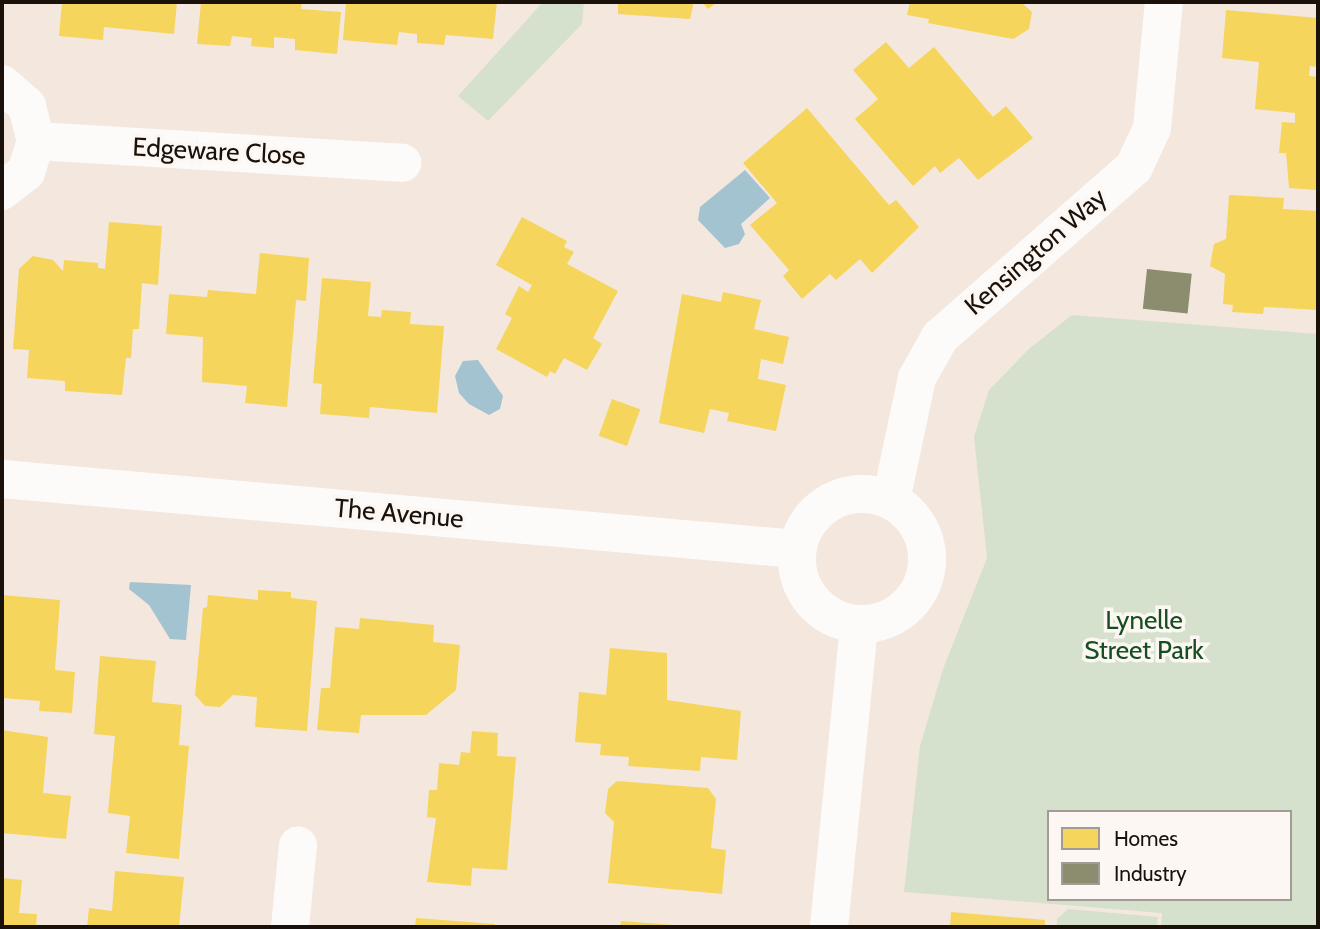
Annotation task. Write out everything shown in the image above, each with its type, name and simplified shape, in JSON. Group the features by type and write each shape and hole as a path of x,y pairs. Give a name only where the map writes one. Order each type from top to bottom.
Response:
{"street":[{"name":"Kensington Way","path":"891,500 917,378 940,337 1134,167 1153,128 1164,2"},
{"path":"2,84 27,106 36,141 26,172 2,191"},
{"name":"Edgeware Close","path":"36,141 402,163"},
{"name":"The Avenue","path":"2,479 797,549"},
{"path":"861,493 891,500 909,513 922,531 927,553 925,575 917,595 901,612 859,625 824,613 810,600 801,583 797,549 805,527 833,500 861,493"},
{"path":"829,927 859,625"},
{"path":"290,927 298,845"}],"green space":[{"path":"543,2 584,2 582,24 488,121 458,96"},
{"name":"Lynelle Street Park","path":"1072,315 1318,334 1318,927 1161,927 1162,913 904,892 920,746 943,669 987,558 974,437 989,390 1030,348"},
{"path":"1068,909 1158,917 1157,927 1057,927 1057,919"}],"water":[{"path":"745,170 770,198 741,224 745,234 739,244 725,248 698,220 700,207"},
{"path":"478,360 503,396 500,409 489,415 469,404 459,393 455,376 463,361"},
{"path":"130,582 191,585 186,640 170,639 149,605 129,589"}],"building: Homes":[{"path":"62,2 177,2 174,34 104,27 103,40 59,36"},
{"path":"201,2 302,2 301,9 341,12 337,54 295,50 295,39 274,37 274,48 251,46 252,38 232,36 230,46 197,44"},
{"path":"346,2 497,2 493,39 446,35 444,45 417,43 417,34 399,32 397,45 343,40"},
{"path":"618,2 694,2 690,19 618,14"},
{"path":"702,2 717,2 708,9"},
{"path":"910,2 1021,2 1032,12 1029,29 1013,39 928,23 929,19 907,15"},
{"path":"1226,10 1318,18 1318,67 1310,66 1309,76 1318,77 1318,190 1289,188 1286,153 1279,153 1282,122 1295,123 1295,113 1255,109 1259,62 1222,58"},
{"path":"886,42 909,68 934,47 993,117 1006,106 1033,138 978,180 959,158 940,173 935,166 913,186 855,119 878,99 853,70"},
{"path":"807,108 889,205 896,200 919,227 872,273 860,259 836,280 830,274 802,299 783,276 789,270 750,225 777,203 743,163"},
{"path":"1229,195 1284,198 1283,209 1318,211 1318,310 1264,307 1263,314 1232,312 1233,305 1223,304 1225,274 1210,266 1214,244 1226,239"},
{"path":"522,217 567,241 564,247 574,252 567,264 618,291 593,338 602,344 587,370 564,358 555,374 550,371 547,377 496,349 512,318 505,314 519,286 528,292 532,285 496,265"},
{"path":"109,222 162,226 158,285 142,283 139,329 133,329 131,358 126,358 122,395 65,391 65,381 27,378 29,350 13,349 19,269 33,256 53,260 63,271 64,260 98,263 98,268 105,269"},
{"path":"260,253 309,258 306,301 296,300 287,407 245,403 247,386 202,382 203,337 166,334 169,294 207,297 208,290 256,294"},
{"path":"322,278 371,282 368,316 381,317 382,310 411,312 410,324 444,326 437,413 370,407 369,418 320,414 322,384 313,383"},
{"path":"723,292 761,300 754,329 789,337 783,364 761,359 758,379 786,385 776,431 727,421 729,413 710,409 704,433 659,423 682,294 721,302"},
{"path":"612,399 640,409 627,446 599,436"},
{"path":"258,590 291,592 291,598 317,601 307,731 255,727 257,697 233,695 220,707 205,706 195,695 203,608 207,607 208,595 258,600"},
{"path":"2,595 60,600 55,670 75,672 72,713 39,711 40,701 2,698"},
{"path":"360,618 434,625 433,642 460,645 456,690 426,715 361,715 359,733 317,730 321,688 330,688 335,627 359,629"},
{"path":"610,648 667,653 667,700 741,711 737,760 701,757 700,771 628,766 629,757 600,755 601,744 575,742 579,692 606,695"},
{"path":"100,656 156,661 152,702 182,705 179,745 189,746 179,859 126,853 130,816 108,813 115,736 94,734"},
{"path":"2,730 48,737 43,793 71,796 66,839 2,833"},
{"path":"472,731 498,733 497,756 516,757 507,870 472,868 471,886 427,882 436,818 427,817 429,790 437,790 439,763 459,765 461,752 470,753"},
{"path":"617,781 708,788 716,799 711,848 726,850 722,894 608,883 614,822 605,813 608,789"},
{"path":"115,871 184,877 179,927 87,927 89,908 112,911"},
{"path":"2,878 22,880 19,913 37,914 36,927 2,927"},
{"path":"951,912 1045,920 1045,927 950,927"},
{"path":"416,918 495,924 495,927 415,927"},
{"path":"621,921 674,925 674,927 620,927"}],"building: Industry":[{"path":"1147,269 1192,274 1188,313 1143,309"}]}
